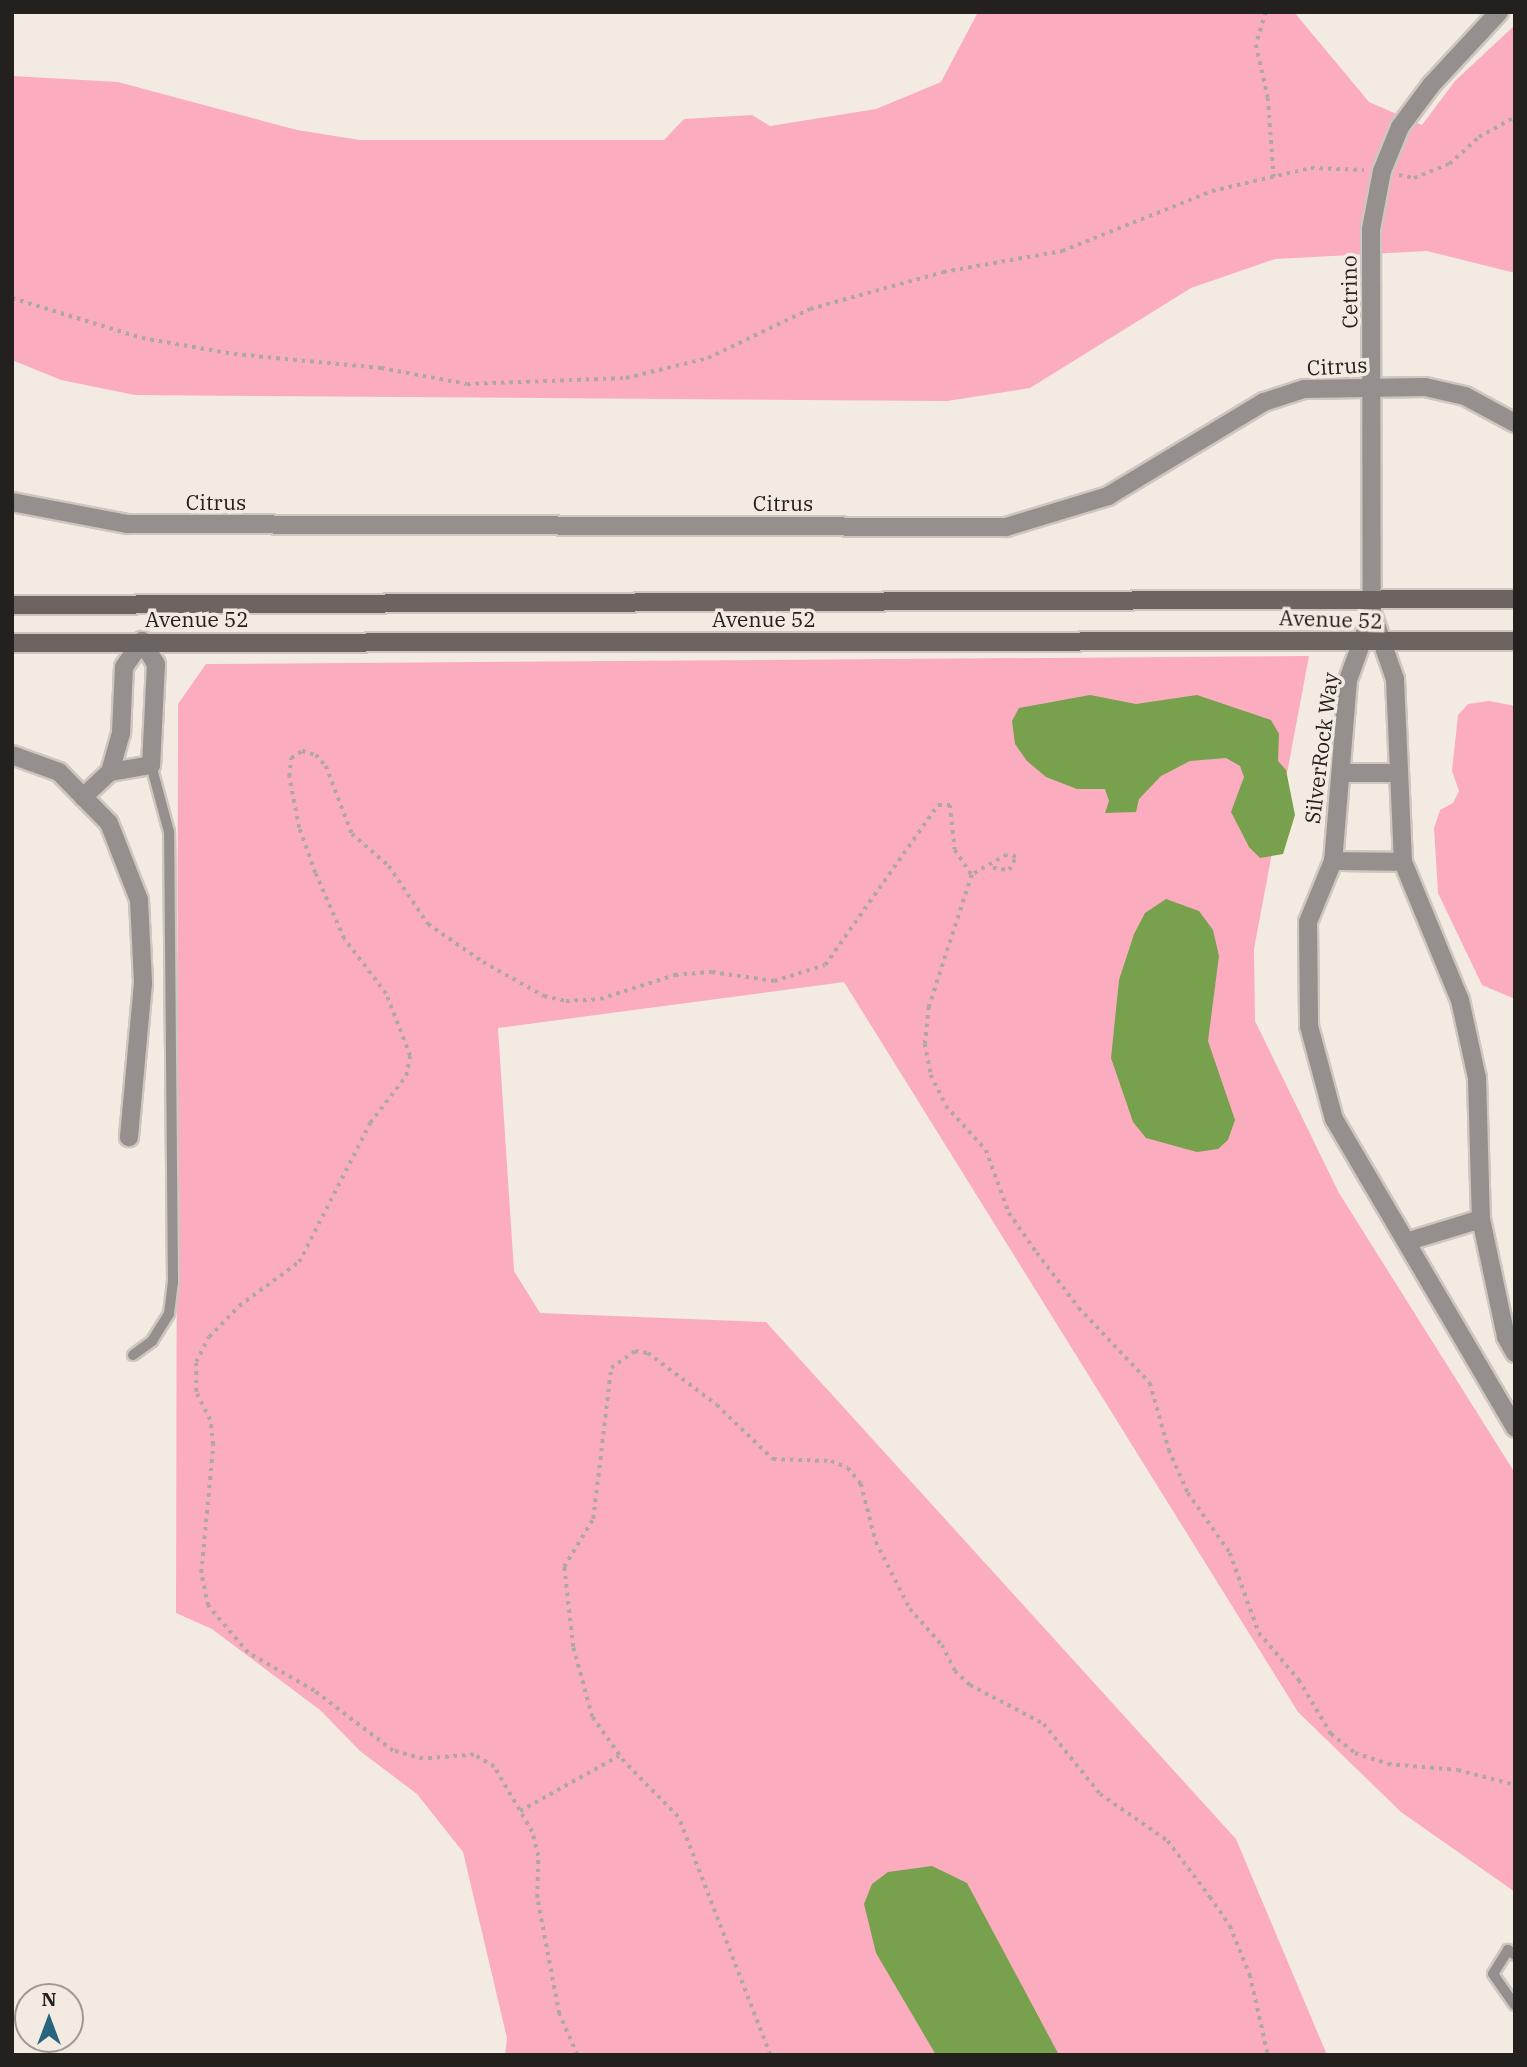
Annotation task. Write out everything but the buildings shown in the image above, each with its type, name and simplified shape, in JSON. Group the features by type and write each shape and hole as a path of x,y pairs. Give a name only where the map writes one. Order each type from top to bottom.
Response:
{"main road":[{"name":"Avenue 52","path":"12,605 1372,606 1515,599"},
{"name":"Avenue 52","path":"12,643 1362,642 1383,645 1515,641"}],"street":[{"name":"Cetrino","path":"1372,606 1371,229 1382,171 1400,127 1499,12"},
{"name":"Citrus","path":"12,502 127,524 1006,527 1108,496 1162,469 1264,402 1304,389 1425,387 1465,396 1515,423"},
{"name":"SilverRock Way","path":"1372,606 1348,680 1341,773 1333,813 1333,861 1308,922 1309,1026 1334,1119 1409,1241 1515,1428"},
{"path":"1372,606 1395,679 1403,862 1460,1000 1472,1052 1477,1078 1481,1220 1506,1337 1515,1353"},
{"path":"83,797 110,772 121,733 124,667 142,641 156,664 151,765 110,772"},
{"path":"12,755 59,772 109,823 139,900 143,983 129,1137"},
{"path":"1341,773 1399,773"},
{"path":"1333,861 1403,862"},
{"path":"1409,1241 1481,1220"}],"lane":[{"path":"134,1354 152,1341 169,1314 173,1282 169,832 151,765"},
{"path":"1515,1955 1508,1950 1493,1974 1515,2005"}],"path":[{"path":"1061,12 1072,12"},
{"path":"1266,12 1256,45 1268,98 1274,177"},
{"path":"12,298 142,338 234,354 381,368 467,384 626,379 708,358 810,309 943,272 1062,251 1212,191 1311,168 1382,171 1414,178 1449,164 1479,137 1515,117"},
{"path":"577,2055 559,2014 537,1898 538,1856 520,1811 494,1767 474,1755 423,1759 393,1751 314,1691 287,1680 226,1631 206,1595 201,1573 214,1445 210,1420 196,1392 196,1362 209,1337 239,1306 299,1262 370,1124 406,1076 410,1056 386,994 344,939 315,873 289,777 291,758 309,753 326,766 352,834 389,866 428,924 483,962 544,996 566,1001 600,999 675,975 712,972 774,981 825,965 938,805 950,805 955,850 972,876 953,948 929,1007 925,1044 931,1075 946,1106 986,1150 1009,1213 1037,1253 1079,1308 1150,1383 1169,1450 1188,1493 1230,1553 1259,1633 1299,1680 1331,1734 1355,1753 1515,1785"},
{"path":"972,876 993,868 1007,855 1016,857 1009,870 993,868"},
{"path":"770,2055 678,1817 619,1756 592,1717 563,1584 570,1553 593,1519 606,1385 611,1368 635,1351 648,1353 717,1405 773,1459 831,1461 848,1468 861,1484 876,1542 910,1609 942,1645 955,1671 970,1685 1044,1724 1086,1779 1168,1841 1210,1897 1230,1926 1250,1975 1268,2055"},
{"path":"520,1811 619,1756"}],"shaded area":[{"path":"978,12 1294,12 1369,102 1422,125 1455,81 1515,25 1515,273 1427,251 1275,259 1191,288 1030,388 947,401 135,395 61,380 12,360 12,76 118,82 297,130 360,140 664,140 684,119 752,115 770,126 876,109 941,82"},
{"path":"1309,656 1254,949 1255,1021 1339,1193 1515,1473 1515,1892 1401,1812 1298,1712 844,982 498,1028 514,1271 540,1313 766,1322 1236,1839 1327,2055 505,2055 507,2038 463,1852 417,1794 360,1751 320,1710 212,1629 176,1613 178,704 206,664"},
{"path":"1090,695 1136,704 1197,695 1271,720 1279,734 1278,761 1286,770 1295,815 1283,854 1260,858 1249,847 1231,812 1244,777 1240,766 1226,758 1190,761 1161,776 1139,799 1136,812 1105,813 1109,801 1105,789 1077,789 1046,777 1027,761 1015,744 1012,721 1019,708"},
{"path":"1489,701 1515,706 1515,999 1482,985 1438,893 1434,828 1440,810 1453,803 1459,791 1452,771 1458,715 1468,704"},
{"path":"1166,899 1199,911 1213,930 1219,956 1208,1041 1235,1120 1228,1140 1218,1149 1197,1152 1146,1138 1133,1122 1111,1058 1119,980 1134,934 1145,913"},
{"path":"932,1866 967,1883 1059,2055 936,2055 876,1953 864,1904 872,1884 888,1872"}]}
